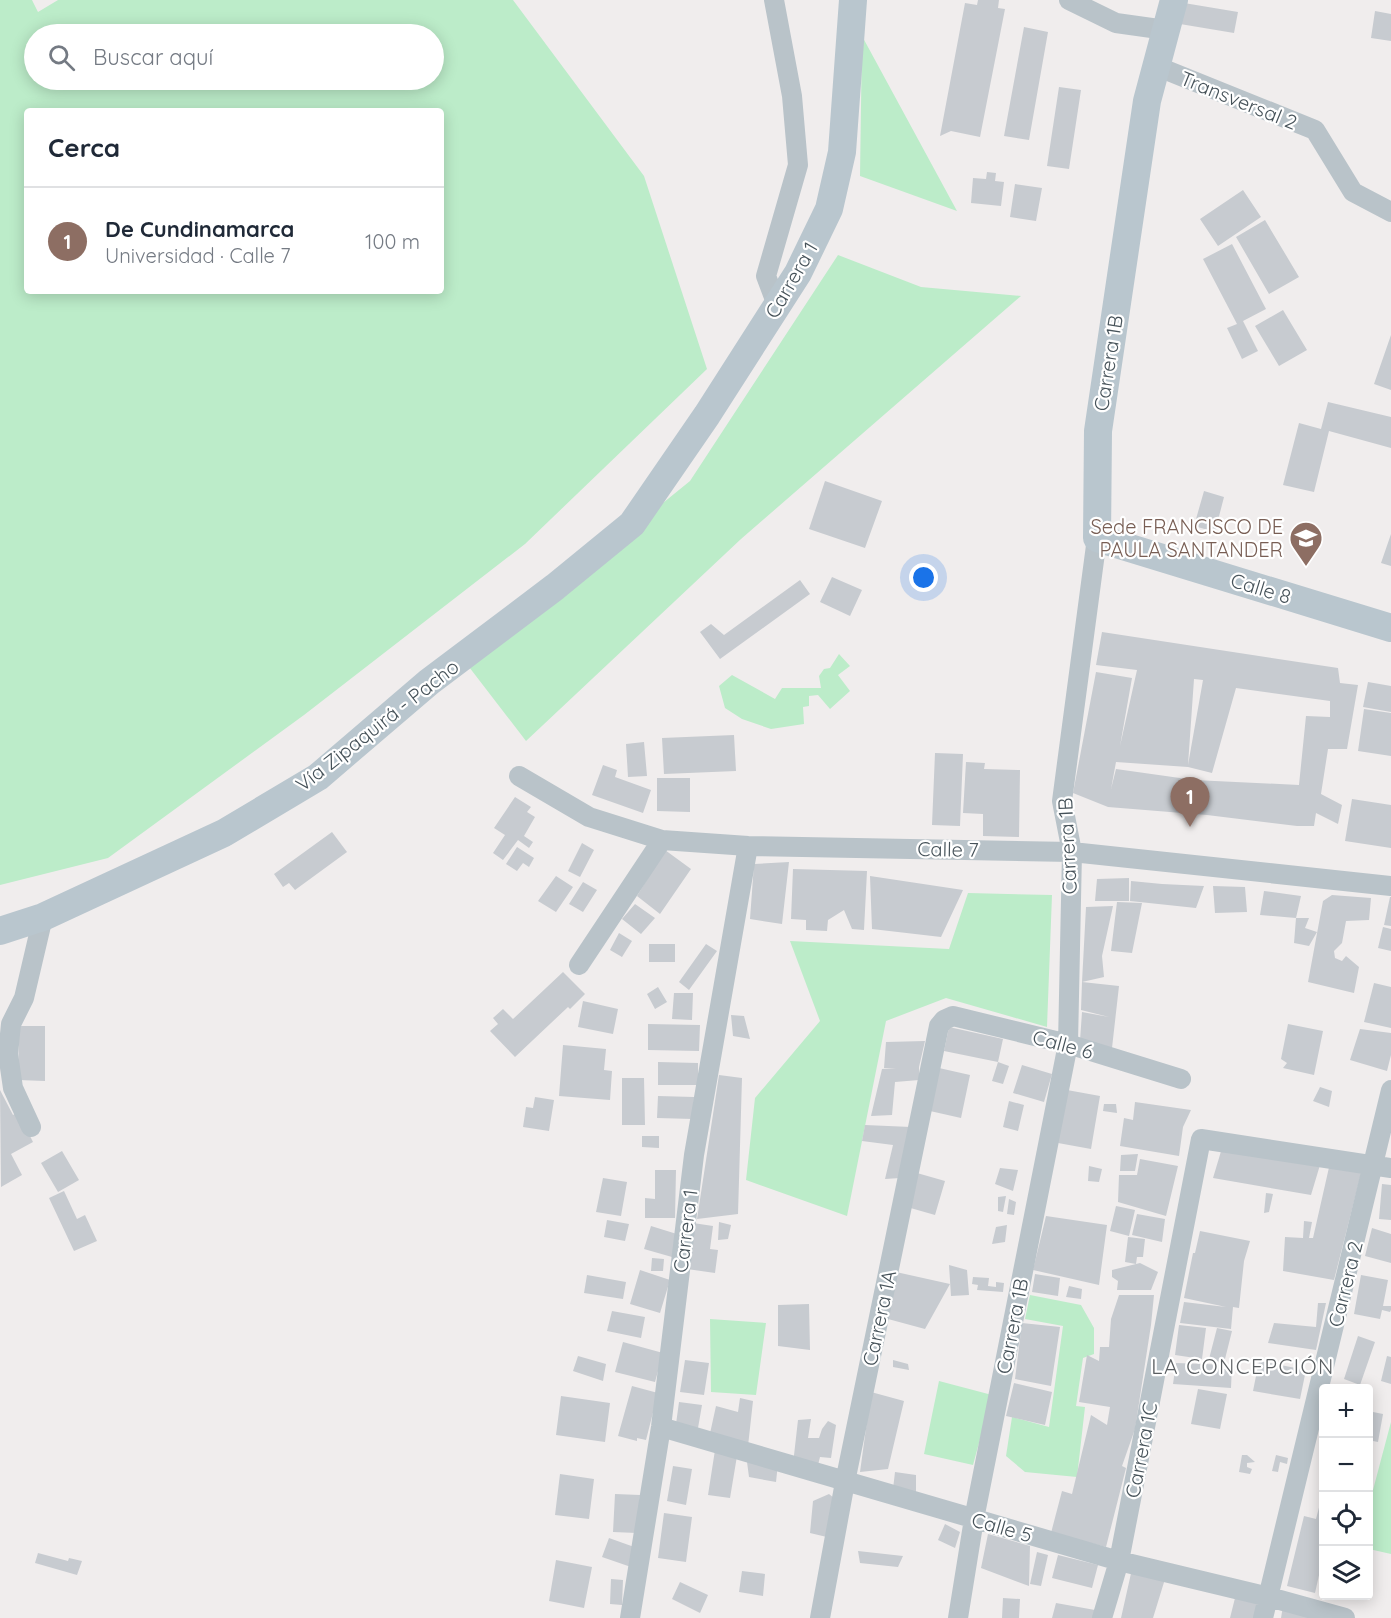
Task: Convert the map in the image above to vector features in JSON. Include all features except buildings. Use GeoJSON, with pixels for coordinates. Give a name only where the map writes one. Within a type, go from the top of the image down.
{"type":"FeatureCollection","features":[{"type":"Feature","properties":{"kind":"main road","name":"Carrera 1"},"geometry":{"type":"LineString","coordinates":[[632,524],[707,415],[798,273],[829,209],[842,152],[853,0]]}},
{"type":"Feature","properties":{"kind":"main road","name":"Carrera 1B"},"geometry":{"type":"LineString","coordinates":[[1097,538],[1098,431],[1147,101],[1174,0]]}},
{"type":"Feature","properties":{"kind":"main road","name":"Vía Zipaquirá - Pacho"},"geometry":{"type":"LineString","coordinates":[[0,931],[43,917],[224,832],[318,777],[429,682],[555,587],[632,524]]}},
{"type":"Feature","properties":{"kind":"main road","name":"Calle 8"},"geometry":{"type":"LineString","coordinates":[[1097,538],[1391,628]]}},
{"type":"Feature","properties":{"kind":"street"},"geometry":{"type":"LineString","coordinates":[[774,0],[792,96],[798,165],[766,276],[777,305]]}},
{"type":"Feature","properties":{"kind":"street"},"geometry":{"type":"LineString","coordinates":[[1070,0],[1116,23],[1166,30]]}},
{"type":"Feature","properties":{"kind":"street","name":"Transversal 2"},"geometry":{"type":"LineString","coordinates":[[1156,66],[1315,130],[1353,192],[1391,212]]}},
{"type":"Feature","properties":{"kind":"street","name":"Carrera 1B"},"geometry":{"type":"LineString","coordinates":[[958,1618],[974,1518],[1068,1044],[1072,852],[1062,801],[1097,538]]}},
{"type":"Feature","properties":{"kind":"street","name":"Calle 7"},"geometry":{"type":"LineString","coordinates":[[519,776],[589,817],[662,840],[748,846],[1072,852],[1391,886]]}},
{"type":"Feature","properties":{"kind":"street"},"geometry":{"type":"LineString","coordinates":[[579,965],[662,840]]}},
{"type":"Feature","properties":{"kind":"street","name":"Carrera 1"},"geometry":{"type":"LineString","coordinates":[[630,1618],[661,1428],[694,1155],[748,846]]}},
{"type":"Feature","properties":{"kind":"street"},"geometry":{"type":"LineString","coordinates":[[31,1126],[12,1088],[8,1054],[11,1024],[24,998],[43,917]]}},
{"type":"Feature","properties":{"kind":"street","name":"Calle 6"},"geometry":{"type":"LineString","coordinates":[[944,1020],[953,1016],[1068,1044],[1181,1079]]}},
{"type":"Feature","properties":{"kind":"street","name":"Carrera 1A"},"geometry":{"type":"LineString","coordinates":[[820,1618],[845,1482],[939,1026],[944,1020]]}},
{"type":"Feature","properties":{"kind":"street","name":"Carrera 2"},"geometry":{"type":"LineString","coordinates":[[1263,1618],[1383,1167],[1391,1090]]}},
{"type":"Feature","properties":{"kind":"street","name":"Carrera 1C"},"geometry":{"type":"LineString","coordinates":[[1102,1618],[1119,1562],[1201,1139],[1383,1167]]}},
{"type":"Feature","properties":{"kind":"street","name":"Calle 5"},"geometry":{"type":"LineString","coordinates":[[661,1428],[1119,1562],[1269,1597],[1345,1618]]}},
{"type":"Feature","properties":{"kind":"green space"},"geometry":{"type":"Polygon","coordinates":[[[0,0],[32,0],[38,12],[58,0],[513,0],[644,176],[707,369],[525,544],[304,715],[108,858],[0,885],[0,0]]]}},
{"type":"Feature","properties":{"kind":"green space"},"geometry":{"type":"Polygon","coordinates":[[[862,36],[957,211],[860,176],[862,36]]]}},
{"type":"Feature","properties":{"kind":"green space"},"geometry":{"type":"Polygon","coordinates":[[[838,255],[921,287],[1021,296],[741,539],[526,741],[466,663],[690,481],[838,255]]]}},
{"type":"Feature","properties":{"kind":"green space"},"geometry":{"type":"Polygon","coordinates":[[[839,654],[850,666],[838,675],[850,691],[830,709],[818,695],[809,696],[809,706],[803,707],[804,724],[771,729],[742,719],[725,708],[719,686],[732,675],[775,699],[782,688],[821,688],[819,676],[824,669],[830,668],[839,654]]]}},
{"type":"Feature","properties":{"kind":"green space"},"geometry":{"type":"Polygon","coordinates":[[[968,893],[1052,895],[1047,1027],[946,998],[886,1021],[847,1216],[746,1180],[755,1098],[820,1021],[790,941],[949,949],[968,893]]]}},
{"type":"Feature","properties":{"kind":"green space"},"geometry":{"type":"Polygon","coordinates":[[[1030,1295],[1081,1305],[1094,1328],[1094,1354],[1083,1358],[1076,1406],[1085,1407],[1077,1477],[1025,1472],[1006,1456],[1012,1417],[1049,1427],[1063,1326],[1025,1319],[1030,1295]]]}},
{"type":"Feature","properties":{"kind":"green space"},"geometry":{"type":"Polygon","coordinates":[[[710,1319],[766,1323],[756,1395],[711,1392],[710,1319]]]}},
{"type":"Feature","properties":{"kind":"green space"},"geometry":{"type":"Polygon","coordinates":[[[939,1381],[992,1395],[973,1465],[924,1454],[939,1381]]]}},
{"type":"Feature","properties":{"kind":"green space"},"geometry":{"type":"Polygon","coordinates":[[[1391,1422],[1391,1554],[1373,1550],[1373,1490],[1391,1422]]]}},
{"type":"Feature","properties":{"kind":"place","name":"Sede FRANCISCO DE PAULA SANTANDER"},"geometry":{"type":"Point","coordinates":[1306,567]}},
{"type":"Feature","properties":{"kind":"place","name":"De Cundinamarca"},"geometry":{"type":"Point","coordinates":[1190,827]}},
{"type":"Feature","properties":{"kind":"district","name":"LA CONCEPCIÓN"},"geometry":{"type":"Point","coordinates":[1243,1366]}}]}
